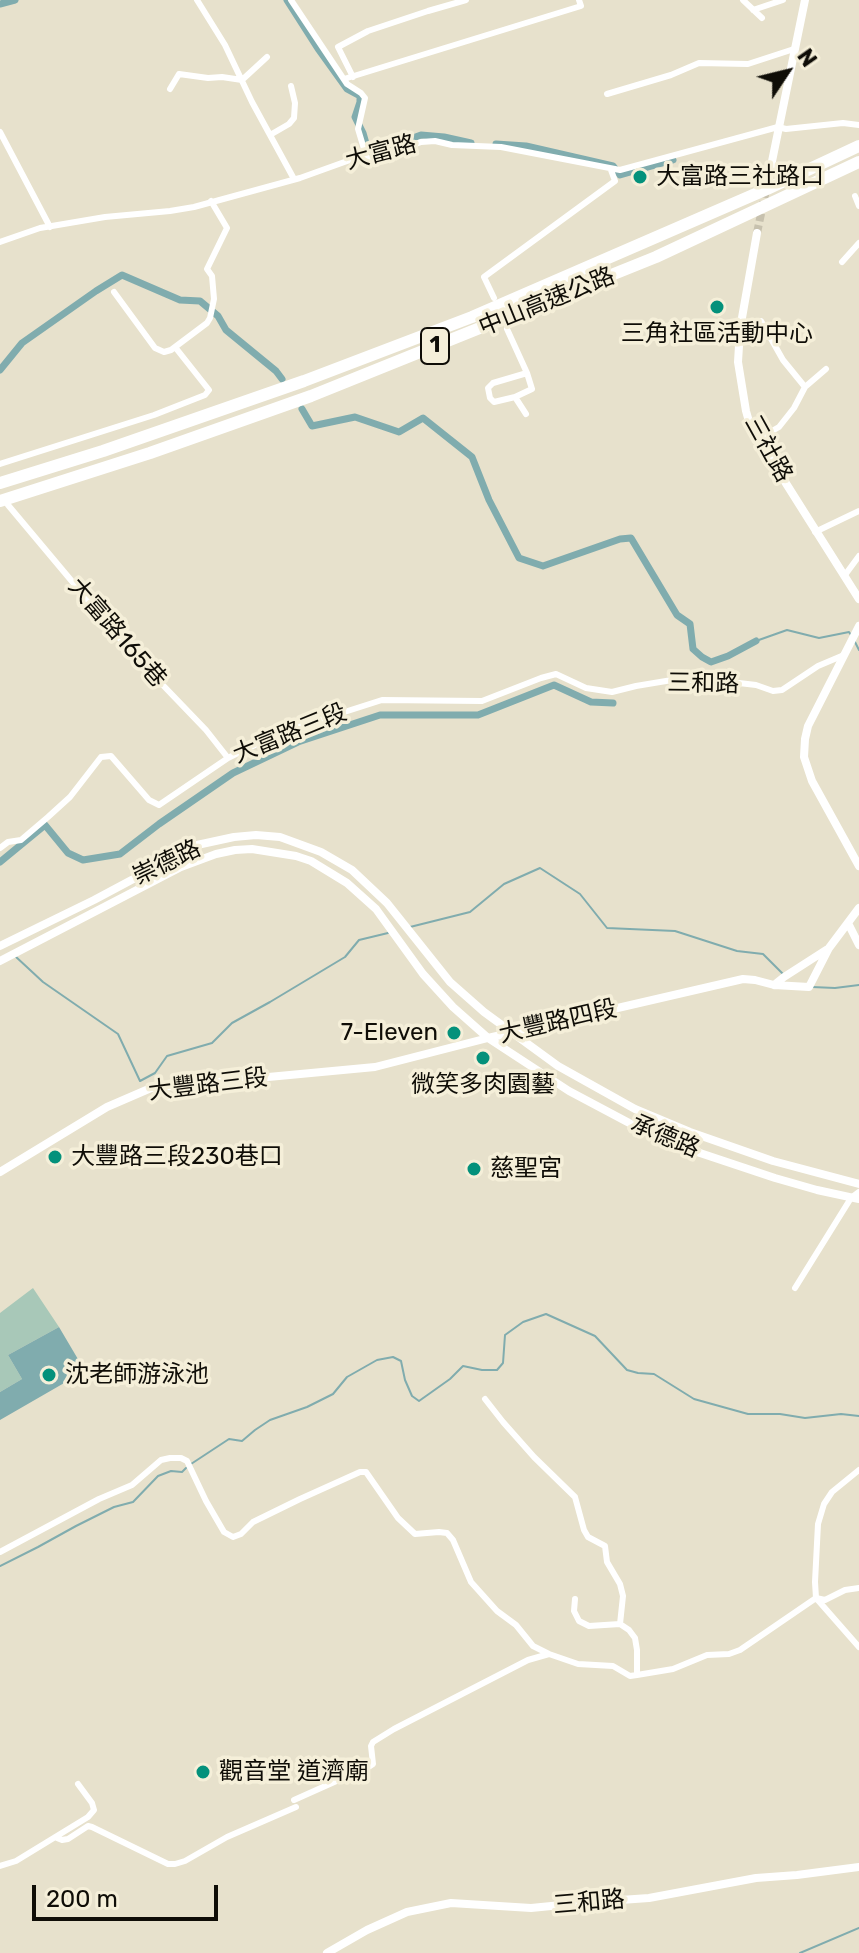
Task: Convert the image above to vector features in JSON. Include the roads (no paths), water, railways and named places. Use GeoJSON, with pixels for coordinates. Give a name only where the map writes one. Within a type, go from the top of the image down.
{"type":"FeatureCollection","features":[{"type":"Feature","properties":{"kind":"highway","name":"中山高速公路"},"geometry":{"type":"LineString","coordinates":[[0,483],[103,451],[304,381],[472,317],[859,146]]}},
{"type":"Feature","properties":{"kind":"highway","name":"中山高速公路"},"geometry":{"type":"LineString","coordinates":[[4,503],[311,396],[656,257],[859,162]]}},
{"type":"Feature","properties":{"kind":"street"},"geometry":{"type":"LineString","coordinates":[[197,0],[225,45],[294,179]]}},
{"type":"Feature","properties":{"kind":"street"},"geometry":{"type":"LineString","coordinates":[[291,0],[347,84],[365,98],[358,129],[367,159]]}},
{"type":"Feature","properties":{"kind":"street"},"geometry":{"type":"LineString","coordinates":[[353,77],[338,47],[368,31],[466,0]]}},
{"type":"Feature","properties":{"kind":"street"},"geometry":{"type":"LineString","coordinates":[[344,79],[581,6],[579,0]]}},
{"type":"Feature","properties":{"kind":"street"},"geometry":{"type":"LineString","coordinates":[[743,0],[762,18]]}},
{"type":"Feature","properties":{"kind":"street"},"geometry":{"type":"LineString","coordinates":[[753,10],[783,0]]}},
{"type":"Feature","properties":{"kind":"street"},"geometry":{"type":"LineString","coordinates":[[769,176],[805,0]]}},
{"type":"Feature","properties":{"kind":"street"},"geometry":{"type":"LineString","coordinates":[[607,94],[671,75],[699,63],[748,64],[794,49]]}},
{"type":"Feature","properties":{"kind":"street"},"geometry":{"type":"LineString","coordinates":[[170,89],[179,74],[242,80],[267,57]]}},
{"type":"Feature","properties":{"kind":"street"},"geometry":{"type":"LineString","coordinates":[[270,135],[294,118],[291,86]]}},
{"type":"Feature","properties":{"kind":"street","name":"大富路"},"geometry":{"type":"LineString","coordinates":[[0,242],[50,227],[105,217],[170,211],[294,179],[350,160],[382,157],[421,142],[516,149],[620,170],[778,127],[859,125]]}},
{"type":"Feature","properties":{"kind":"street"},"geometry":{"type":"LineString","coordinates":[[0,132],[50,227]]}},
{"type":"Feature","properties":{"kind":"street"},"geometry":{"type":"LineString","coordinates":[[0,152],[6,144]]}},
{"type":"Feature","properties":{"kind":"street"},"geometry":{"type":"LineString","coordinates":[[494,298],[484,277],[615,181],[611,170]]}},
{"type":"Feature","properties":{"kind":"street"},"geometry":{"type":"LineString","coordinates":[[855,196],[859,206]]}},
{"type":"Feature","properties":{"kind":"street"},"geometry":{"type":"LineString","coordinates":[[114,292],[155,348],[164,352],[207,323],[214,304],[212,276],[207,269],[227,228],[211,201]]}},
{"type":"Feature","properties":{"kind":"street","name":"三社路"},"geometry":{"type":"LineString","coordinates":[[757,233],[741,324],[738,362],[746,411],[758,439],[859,599]]}},
{"type":"Feature","properties":{"kind":"street"},"geometry":{"type":"LineString","coordinates":[[842,262],[859,243]]}},
{"type":"Feature","properties":{"kind":"street"},"geometry":{"type":"LineString","coordinates":[[741,324],[761,321],[783,360],[805,387]]}},
{"type":"Feature","properties":{"kind":"street"},"geometry":{"type":"LineString","coordinates":[[507,329],[527,373],[532,389],[494,402],[490,398],[488,388],[493,383],[527,373]]}},
{"type":"Feature","properties":{"kind":"street"},"geometry":{"type":"LineString","coordinates":[[0,464],[154,415],[205,395],[209,390],[175,347]]}},
{"type":"Feature","properties":{"kind":"street"},"geometry":{"type":"LineString","coordinates":[[758,439],[779,427],[805,387],[826,369]]}},
{"type":"Feature","properties":{"kind":"street"},"geometry":{"type":"LineString","coordinates":[[515,397],[526,414]]}},
{"type":"Feature","properties":{"kind":"street","name":"大富路165巷"},"geometry":{"type":"LineString","coordinates":[[4,503],[132,653],[206,730],[228,758]]}},
{"type":"Feature","properties":{"kind":"street"},"geometry":{"type":"LineString","coordinates":[[815,532],[859,511]]}},
{"type":"Feature","properties":{"kind":"street"},"geometry":{"type":"LineString","coordinates":[[845,575],[859,556]]}},
{"type":"Feature","properties":{"kind":"street"},"geometry":{"type":"LineString","coordinates":[[859,626],[808,726],[804,757],[812,781],[859,866]]}},
{"type":"Feature","properties":{"kind":"street","name":"三和路"},"geometry":{"type":"LineString","coordinates":[[556,674],[586,688],[612,692],[678,679],[756,685],[773,691],[782,690],[818,666],[844,655]]}},
{"type":"Feature","properties":{"kind":"street","name":"大富路三段"},"geometry":{"type":"LineString","coordinates":[[0,848],[8,842],[21,840],[48,817],[70,797],[101,757],[111,756],[149,800],[159,805],[228,758],[285,731],[351,709],[382,700],[482,701],[556,674]]}},
{"type":"Feature","properties":{"kind":"street","name":"崇德路"},"geometry":{"type":"LineString","coordinates":[[4,944],[197,845],[256,835],[280,837],[321,852],[352,870],[387,903],[450,982],[510,1033]]}},
{"type":"Feature","properties":{"kind":"street","name":"崇德路"},"geometry":{"type":"LineString","coordinates":[[0,961],[181,867],[216,854],[252,849],[274,851],[320,866],[347,883],[376,909],[423,974],[453,1007],[488,1038]]}},
{"type":"Feature","properties":{"kind":"street","name":"大豐路四段"},"geometry":{"type":"LineString","coordinates":[[341,1071],[375,1067],[743,979],[809,987],[829,948],[859,908]]}},
{"type":"Feature","properties":{"kind":"street"},"geometry":{"type":"LineString","coordinates":[[848,923],[859,945]]}},
{"type":"Feature","properties":{"kind":"street","name":"大豐路四段"},"geometry":{"type":"LineString","coordinates":[[774,985],[829,948]]}},
{"type":"Feature","properties":{"kind":"street","name":"承德路"},"geometry":{"type":"LineString","coordinates":[[510,1033],[558,1066],[635,1109],[773,1161],[859,1184]]}},
{"type":"Feature","properties":{"kind":"street","name":"承德路"},"geometry":{"type":"LineString","coordinates":[[488,1038],[569,1091],[633,1125],[700,1153],[775,1178],[857,1195]]}},
{"type":"Feature","properties":{"kind":"street","name":"大豐路三段"},"geometry":{"type":"LineString","coordinates":[[0,1172],[107,1107],[151,1088],[341,1071]]}},
{"type":"Feature","properties":{"kind":"street"},"geometry":{"type":"LineString","coordinates":[[795,1288],[857,1195]]}},
{"type":"Feature","properties":{"kind":"street"},"geometry":{"type":"LineString","coordinates":[[485,1399],[534,1457],[575,1497],[588,1537],[605,1546],[607,1562],[623,1596],[620,1624]]}},
{"type":"Feature","properties":{"kind":"street"},"geometry":{"type":"LineString","coordinates":[[0,1552],[132,1485],[161,1460],[181,1458],[187,1461],[224,1532],[233,1537],[276,1510],[363,1472],[370,1477],[398,1518],[415,1534],[447,1533],[471,1582],[497,1611],[516,1625],[533,1646],[578,1664],[613,1666],[630,1676],[673,1669],[707,1655],[740,1650],[816,1598],[825,1600],[845,1590],[859,1588]]}},
{"type":"Feature","properties":{"kind":"street"},"geometry":{"type":"LineString","coordinates":[[859,1470],[832,1492],[824,1504],[818,1524],[815,1582],[816,1598],[859,1647]]}},
{"type":"Feature","properties":{"kind":"street"},"geometry":{"type":"LineString","coordinates":[[575,1599],[574,1611],[579,1621],[589,1626],[620,1624],[629,1630],[635,1638],[637,1675]]}},
{"type":"Feature","properties":{"kind":"street"},"geometry":{"type":"LineString","coordinates":[[57,1838],[68,1839],[88,1826],[168,1864],[185,1861],[370,1766],[373,1764],[373,1742],[394,1729],[528,1660],[549,1654]]}},
{"type":"Feature","properties":{"kind":"street"},"geometry":{"type":"LineString","coordinates":[[0,1866],[16,1861],[88,1817],[94,1810],[92,1803],[78,1784]]}},
{"type":"Feature","properties":{"kind":"street","name":"三和路"},"geometry":{"type":"LineString","coordinates":[[327,1953],[407,1912],[451,1903],[531,1908],[649,1898],[756,1878],[859,1867]]}},
{"type":"Feature","properties":{"kind":"water","name":"沈老師游泳池"},"geometry":{"type":"Polygon","coordinates":[[[59,1327],[85,1371],[0,1420],[0,1392],[22,1379],[8,1355],[59,1327]]]}},
{"type":"Feature","properties":{"kind":"waterway"},"geometry":{"type":"LineString","coordinates":[[0,4],[15,0]]}},
{"type":"Feature","properties":{"kind":"waterway"},"geometry":{"type":"LineString","coordinates":[[287,0],[347,89],[360,96],[355,117],[369,154],[421,135],[471,143]]}},
{"type":"Feature","properties":{"kind":"waterway"},"geometry":{"type":"LineString","coordinates":[[496,144],[526,146],[613,166],[620,175],[673,160]]}},
{"type":"Feature","properties":{"kind":"waterway"},"geometry":{"type":"LineString","coordinates":[[0,370],[22,343],[122,275],[180,300],[200,301],[218,316],[226,330],[282,379]]}},
{"type":"Feature","properties":{"kind":"waterway"},"geometry":{"type":"LineString","coordinates":[[302,409],[312,426],[355,417],[399,432],[423,418],[472,457],[489,500],[519,558],[543,566],[631,538],[677,615],[690,624],[693,649],[702,657],[711,662],[756,641]]}},
{"type":"Feature","properties":{"kind":"waterway"},"geometry":{"type":"LineString","coordinates":[[756,641],[787,630],[819,638],[849,632],[851,635]]}},
{"type":"Feature","properties":{"kind":"waterway"},"geometry":{"type":"LineString","coordinates":[[854,640],[859,650]]}},
{"type":"Feature","properties":{"kind":"waterway"},"geometry":{"type":"LineString","coordinates":[[0,862],[45,825],[68,853],[83,860],[120,854],[233,773],[298,742],[380,715],[478,715],[554,685],[591,702],[613,703]]}},
{"type":"Feature","properties":{"kind":"waterway"},"geometry":{"type":"LineString","coordinates":[[410,927],[470,912],[504,884],[540,868],[580,894],[607,928],[675,931],[737,951],[763,954],[783,974]]}},
{"type":"Feature","properties":{"kind":"waterway"},"geometry":{"type":"LineString","coordinates":[[15,956],[43,982],[118,1034],[140,1081],[155,1073],[167,1056],[212,1043],[232,1023],[345,957],[359,940],[388,933]]}},
{"type":"Feature","properties":{"kind":"waterway"},"geometry":{"type":"LineString","coordinates":[[812,987],[859,985]]}},
{"type":"Feature","properties":{"kind":"waterway"},"geometry":{"type":"LineString","coordinates":[[191,1464],[229,1439],[242,1441],[270,1420],[333,1394],[347,1377],[377,1360],[393,1357],[401,1361],[412,1396],[419,1401],[463,1366],[497,1370],[503,1363],[505,1335],[523,1322],[546,1314],[595,1336],[627,1370],[654,1374],[694,1399],[748,1414],[805,1418],[841,1414],[859,1416]]}},
{"type":"Feature","properties":{"kind":"waterway"},"geometry":{"type":"LineString","coordinates":[[0,1566],[114,1507],[133,1502],[158,1476],[171,1471],[182,1472],[186,1468]]}},
{"type":"Feature","properties":{"kind":"waterway"},"geometry":{"type":"LineString","coordinates":[[800,1953],[859,1928]]}},
{"type":"Feature","properties":{"kind":"tunnel"},"geometry":{"type":"LineString","coordinates":[[757,233],[769,176]]}},
{"type":"Feature","properties":{"kind":"place","name":"大富路三社路口"},"geometry":{"type":"Point","coordinates":[640,177]}},
{"type":"Feature","properties":{"kind":"place","name":"三角社區活動中心"},"geometry":{"type":"Point","coordinates":[717,307]}},
{"type":"Feature","properties":{"kind":"place","name":"7-Eleven"},"geometry":{"type":"Point","coordinates":[454,1033]}},
{"type":"Feature","properties":{"kind":"place","name":"微笑多肉園藝"},"geometry":{"type":"Point","coordinates":[483,1058]}},
{"type":"Feature","properties":{"kind":"place","name":"大豐路三段230巷口"},"geometry":{"type":"Point","coordinates":[55,1157]}},
{"type":"Feature","properties":{"kind":"place","name":"慈聖宮"},"geometry":{"type":"Point","coordinates":[474,1169]}},
{"type":"Feature","properties":{"kind":"place","name":"沈老師游泳池"},"geometry":{"type":"Point","coordinates":[49,1375]}},
{"type":"Feature","properties":{"kind":"place","name":"觀音堂 道濟廟"},"geometry":{"type":"Point","coordinates":[203,1772]}}]}
